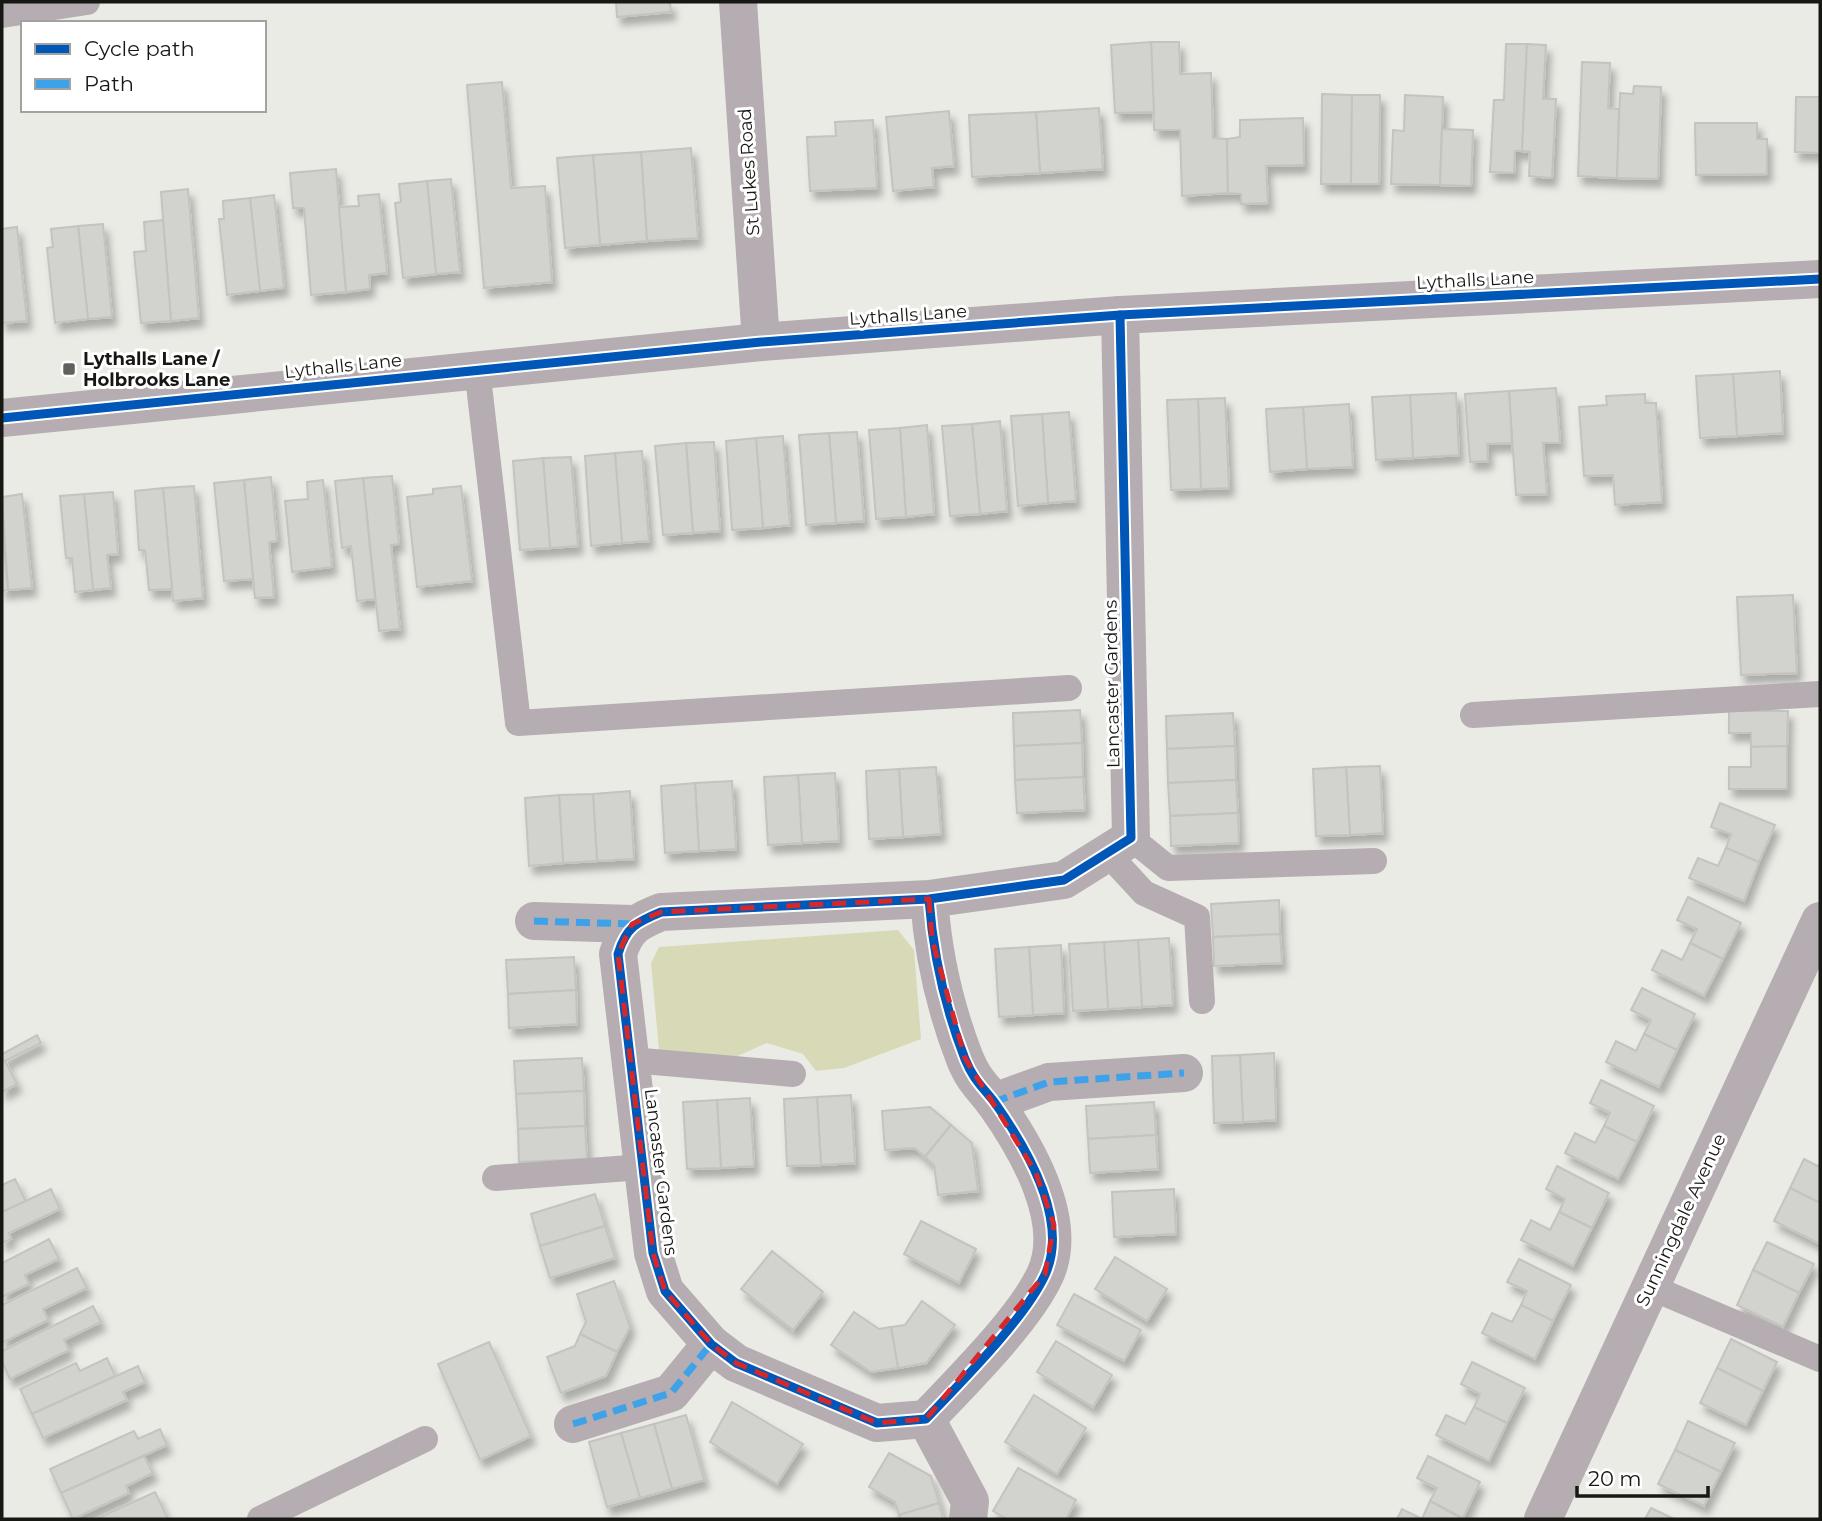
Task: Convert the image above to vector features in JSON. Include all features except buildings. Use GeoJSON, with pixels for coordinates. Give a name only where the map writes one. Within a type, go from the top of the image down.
{"type":"FeatureCollection","features":[{"type":"Feature","properties":{"kind":"street","name":"St Lukes Road"},"geometry":{"type":"LineString","coordinates":[[738,2],[761,342]]}},
{"type":"Feature","properties":{"kind":"street","name":"Lythalls Lane"},"geometry":{"type":"LineString","coordinates":[[2,418],[477,368],[761,342],[1120,315],[1820,279]]}},
{"type":"Feature","properties":{"kind":"street","name":"Lancaster Gardens"},"geometry":{"type":"LineString","coordinates":[[1119,845],[1120,315]]}},
{"type":"Feature","properties":{"kind":"street"},"geometry":{"type":"LineString","coordinates":[[534,921],[632,924],[661,912],[929,899],[1064,880],[1119,845]]}},
{"type":"Feature","properties":{"kind":"street"},"geometry":{"type":"LineString","coordinates":[[929,899],[932,939],[947,1004],[976,1083],[994,1102],[1035,1172],[1054,1225],[1045,1274],[1016,1317],[926,1419],[970,1501],[968,1519]]}},
{"type":"Feature","properties":{"kind":"street","name":"Sunningdale Avenue"},"geometry":{"type":"LineString","coordinates":[[1543,1519],[1820,921]]}},
{"type":"Feature","properties":{"kind":"street","name":"Lancaster Gardens"},"geometry":{"type":"LineString","coordinates":[[632,924],[623,937],[618,954],[653,1253],[665,1291],[712,1344],[736,1363],[877,1423],[926,1419]]}},
{"type":"Feature","properties":{"kind":"street"},"geometry":{"type":"LineString","coordinates":[[994,1102],[1049,1082],[1184,1073]]}},
{"type":"Feature","properties":{"kind":"street"},"geometry":{"type":"LineString","coordinates":[[573,1424],[671,1393],[712,1344]]}},
{"type":"Feature","properties":{"kind":"lane"},"geometry":{"type":"LineString","coordinates":[[2,15],[87,2]]}},
{"type":"Feature","properties":{"kind":"lane"},"geometry":{"type":"LineString","coordinates":[[477,368],[518,723],[1069,688]]}},
{"type":"Feature","properties":{"kind":"lane"},"geometry":{"type":"LineString","coordinates":[[1473,715],[1820,694]]}},
{"type":"Feature","properties":{"kind":"lane"},"geometry":{"type":"LineString","coordinates":[[1119,845],[1168,868],[1374,861]]}},
{"type":"Feature","properties":{"kind":"lane"},"geometry":{"type":"LineString","coordinates":[[1119,845],[1144,892],[1197,917],[1202,1001]]}},
{"type":"Feature","properties":{"kind":"lane"},"geometry":{"type":"LineString","coordinates":[[631,1060],[793,1074]]}},
{"type":"Feature","properties":{"kind":"lane"},"geometry":{"type":"LineString","coordinates":[[495,1178],[643,1167]]}},
{"type":"Feature","properties":{"kind":"lane"},"geometry":{"type":"LineString","coordinates":[[1650,1287],[1820,1359]]}},
{"type":"Feature","properties":{"kind":"lane"},"geometry":{"type":"LineString","coordinates":[[260,1519],[425,1439]]}},
{"type":"Feature","properties":{"kind":"highlighted area"},"geometry":{"type":"Polygon","coordinates":[[[929,899],[932,939],[965,1058],[1036,1173],[1054,1225],[1045,1274],[926,1419],[877,1423],[736,1363],[711,1344],[665,1291],[653,1253],[618,954],[632,924],[661,912],[929,899]]]}},
{"type":"Feature","properties":{"kind":"green space"},"geometry":{"type":"Polygon","coordinates":[[[898,930],[914,950],[921,1039],[844,1068],[816,1071],[803,1054],[767,1043],[733,1058],[659,1050],[651,963],[659,947],[898,930]]]}},
{"type":"Feature","properties":{"kind":"marked path"},"geometry":{"type":"LineString","coordinates":[[534,921],[632,924]]}},
{"type":"Feature","properties":{"kind":"marked path"},"geometry":{"type":"LineString","coordinates":[[994,1102],[1049,1082],[1184,1073]]}},
{"type":"Feature","properties":{"kind":"marked path"},"geometry":{"type":"LineString","coordinates":[[573,1424],[671,1393],[711,1344]]}},
{"type":"Feature","properties":{"kind":"cycle path"},"geometry":{"type":"LineString","coordinates":[[2,418],[761,342],[1120,315],[1820,279]]}},
{"type":"Feature","properties":{"kind":"cycle path"},"geometry":{"type":"LineString","coordinates":[[929,899],[941,980],[951,1020],[972,1073],[1007,1121],[1041,1185],[1052,1232],[1051,1254],[1045,1275],[1035,1293],[1007,1331],[926,1419],[877,1423],[736,1363],[711,1344],[665,1291],[653,1253],[618,954],[629,931],[645,919],[661,912],[929,899],[1064,880],[1131,838],[1120,315]]}},
{"type":"Feature","properties":{"kind":"place","name":"Lythalls Lane / Holbrooks Lane"},"geometry":{"type":"Point","coordinates":[69,369]}}]}
